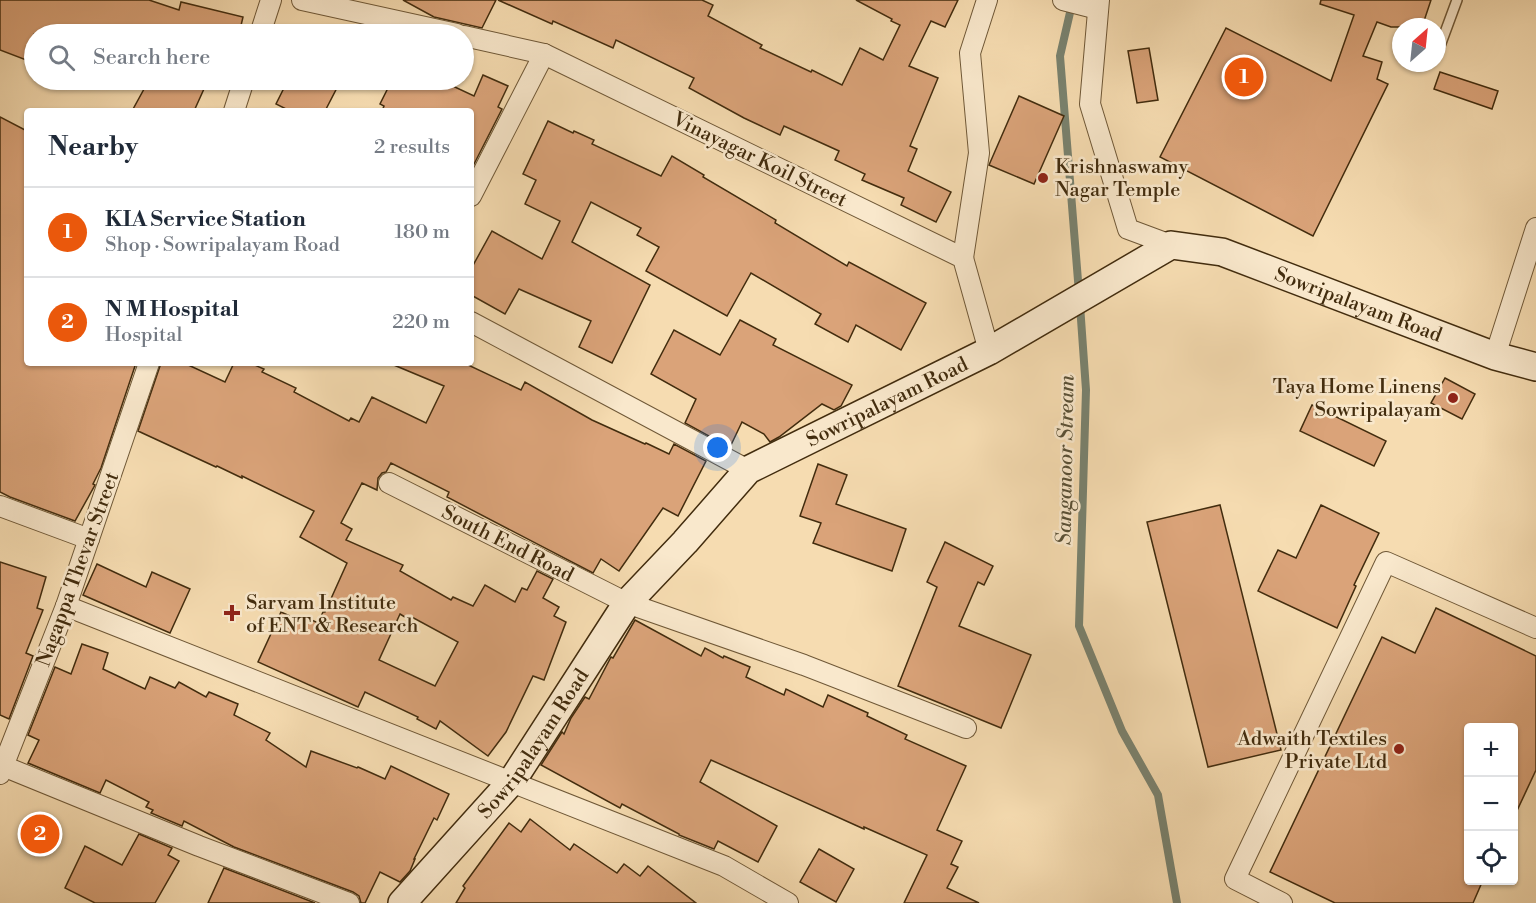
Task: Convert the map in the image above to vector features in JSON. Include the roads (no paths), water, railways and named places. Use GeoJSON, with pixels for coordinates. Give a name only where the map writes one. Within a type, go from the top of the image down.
{"type":"FeatureCollection","features":[{"type":"Feature","properties":{"kind":"street"},"geometry":{"type":"LineString","coordinates":[[263,24],[271,0]]}},
{"type":"Feature","properties":{"kind":"street"},"geometry":{"type":"LineString","coordinates":[[303,0],[412,24]]}},
{"type":"Feature","properties":{"kind":"street"},"geometry":{"type":"LineString","coordinates":[[987,0],[970,52],[979,153],[963,258],[989,351]]}},
{"type":"Feature","properties":{"kind":"street"},"geometry":{"type":"LineString","coordinates":[[1063,0],[1098,4],[1090,104],[1128,229],[1171,245]]}},
{"type":"Feature","properties":{"kind":"street","name":"Vinayagar Koil Street"},"geometry":{"type":"LineString","coordinates":[[474,38],[544,54],[963,258]]}},
{"type":"Feature","properties":{"kind":"street"},"geometry":{"type":"LineString","coordinates":[[474,190],[544,54]]}},
{"type":"Feature","properties":{"kind":"street"},"geometry":{"type":"LineString","coordinates":[[235,108],[241,90]]}},
{"type":"Feature","properties":{"kind":"street"},"geometry":{"type":"LineString","coordinates":[[1496,356],[1536,228]]}},
{"type":"Feature","properties":{"kind":"street","name":"Sowripalayam Road"},"geometry":{"type":"LineString","coordinates":[[402,903],[512,781],[627,603],[685,542],[748,470],[989,351],[1171,245],[1222,252],[1496,356],[1536,367]]}},
{"type":"Feature","properties":{"kind":"street"},"geometry":{"type":"LineString","coordinates":[[474,324],[748,470]]}},
{"type":"Feature","properties":{"kind":"street","name":"Nagappa Thevar Street"},"geometry":{"type":"LineString","coordinates":[[2,770],[66,606],[148,366]]}},
{"type":"Feature","properties":{"kind":"street","name":"South End Road"},"geometry":{"type":"LineString","coordinates":[[389,483],[627,603],[804,665],[966,728]]}},
{"type":"Feature","properties":{"kind":"street"},"geometry":{"type":"LineString","coordinates":[[0,506],[89,539]]}},
{"type":"Feature","properties":{"kind":"street"},"geometry":{"type":"LineString","coordinates":[[1282,903],[1234,879],[1386,562],[1536,628]]}},
{"type":"Feature","properties":{"kind":"street"},"geometry":{"type":"LineString","coordinates":[[66,606],[724,866],[788,903]]}},
{"type":"Feature","properties":{"kind":"street"},"geometry":{"type":"LineString","coordinates":[[2,770],[350,903]]}},
{"type":"Feature","properties":{"kind":"lane"},"geometry":{"type":"LineString","coordinates":[[1446,29],[1456,0]]}},
{"type":"Feature","properties":{"kind":"waterway","name":"Sanganoor Stream"},"geometry":{"type":"LineString","coordinates":[[1072,4],[1060,56],[1079,293]]}},
{"type":"Feature","properties":{"kind":"waterway","name":"Sanganoor Stream"},"geometry":{"type":"LineString","coordinates":[[1080,305],[1086,390],[1079,626],[1122,731],[1158,795],[1177,903]]}},
{"type":"Feature","properties":{"kind":"place","name":"KIA Service Station"},"geometry":{"type":"Point","coordinates":[1244,77]}},
{"type":"Feature","properties":{"kind":"place","name":"Krishnaswamy Nagar Temple"},"geometry":{"type":"Point","coordinates":[1043,178]}},
{"type":"Feature","properties":{"kind":"place","name":"Taya Home Linens Sowripalayam"},"geometry":{"type":"Point","coordinates":[1453,398]}},
{"type":"Feature","properties":{"kind":"place","name":"Sarvam Institute of ENT & Research"},"geometry":{"type":"Point","coordinates":[232,613]}},
{"type":"Feature","properties":{"kind":"place","name":"Adwaith Textiles Private Ltd"},"geometry":{"type":"Point","coordinates":[1399,749]}},
{"type":"Feature","properties":{"kind":"place","name":"N M Hospital"},"geometry":{"type":"Point","coordinates":[40,834]}}]}
